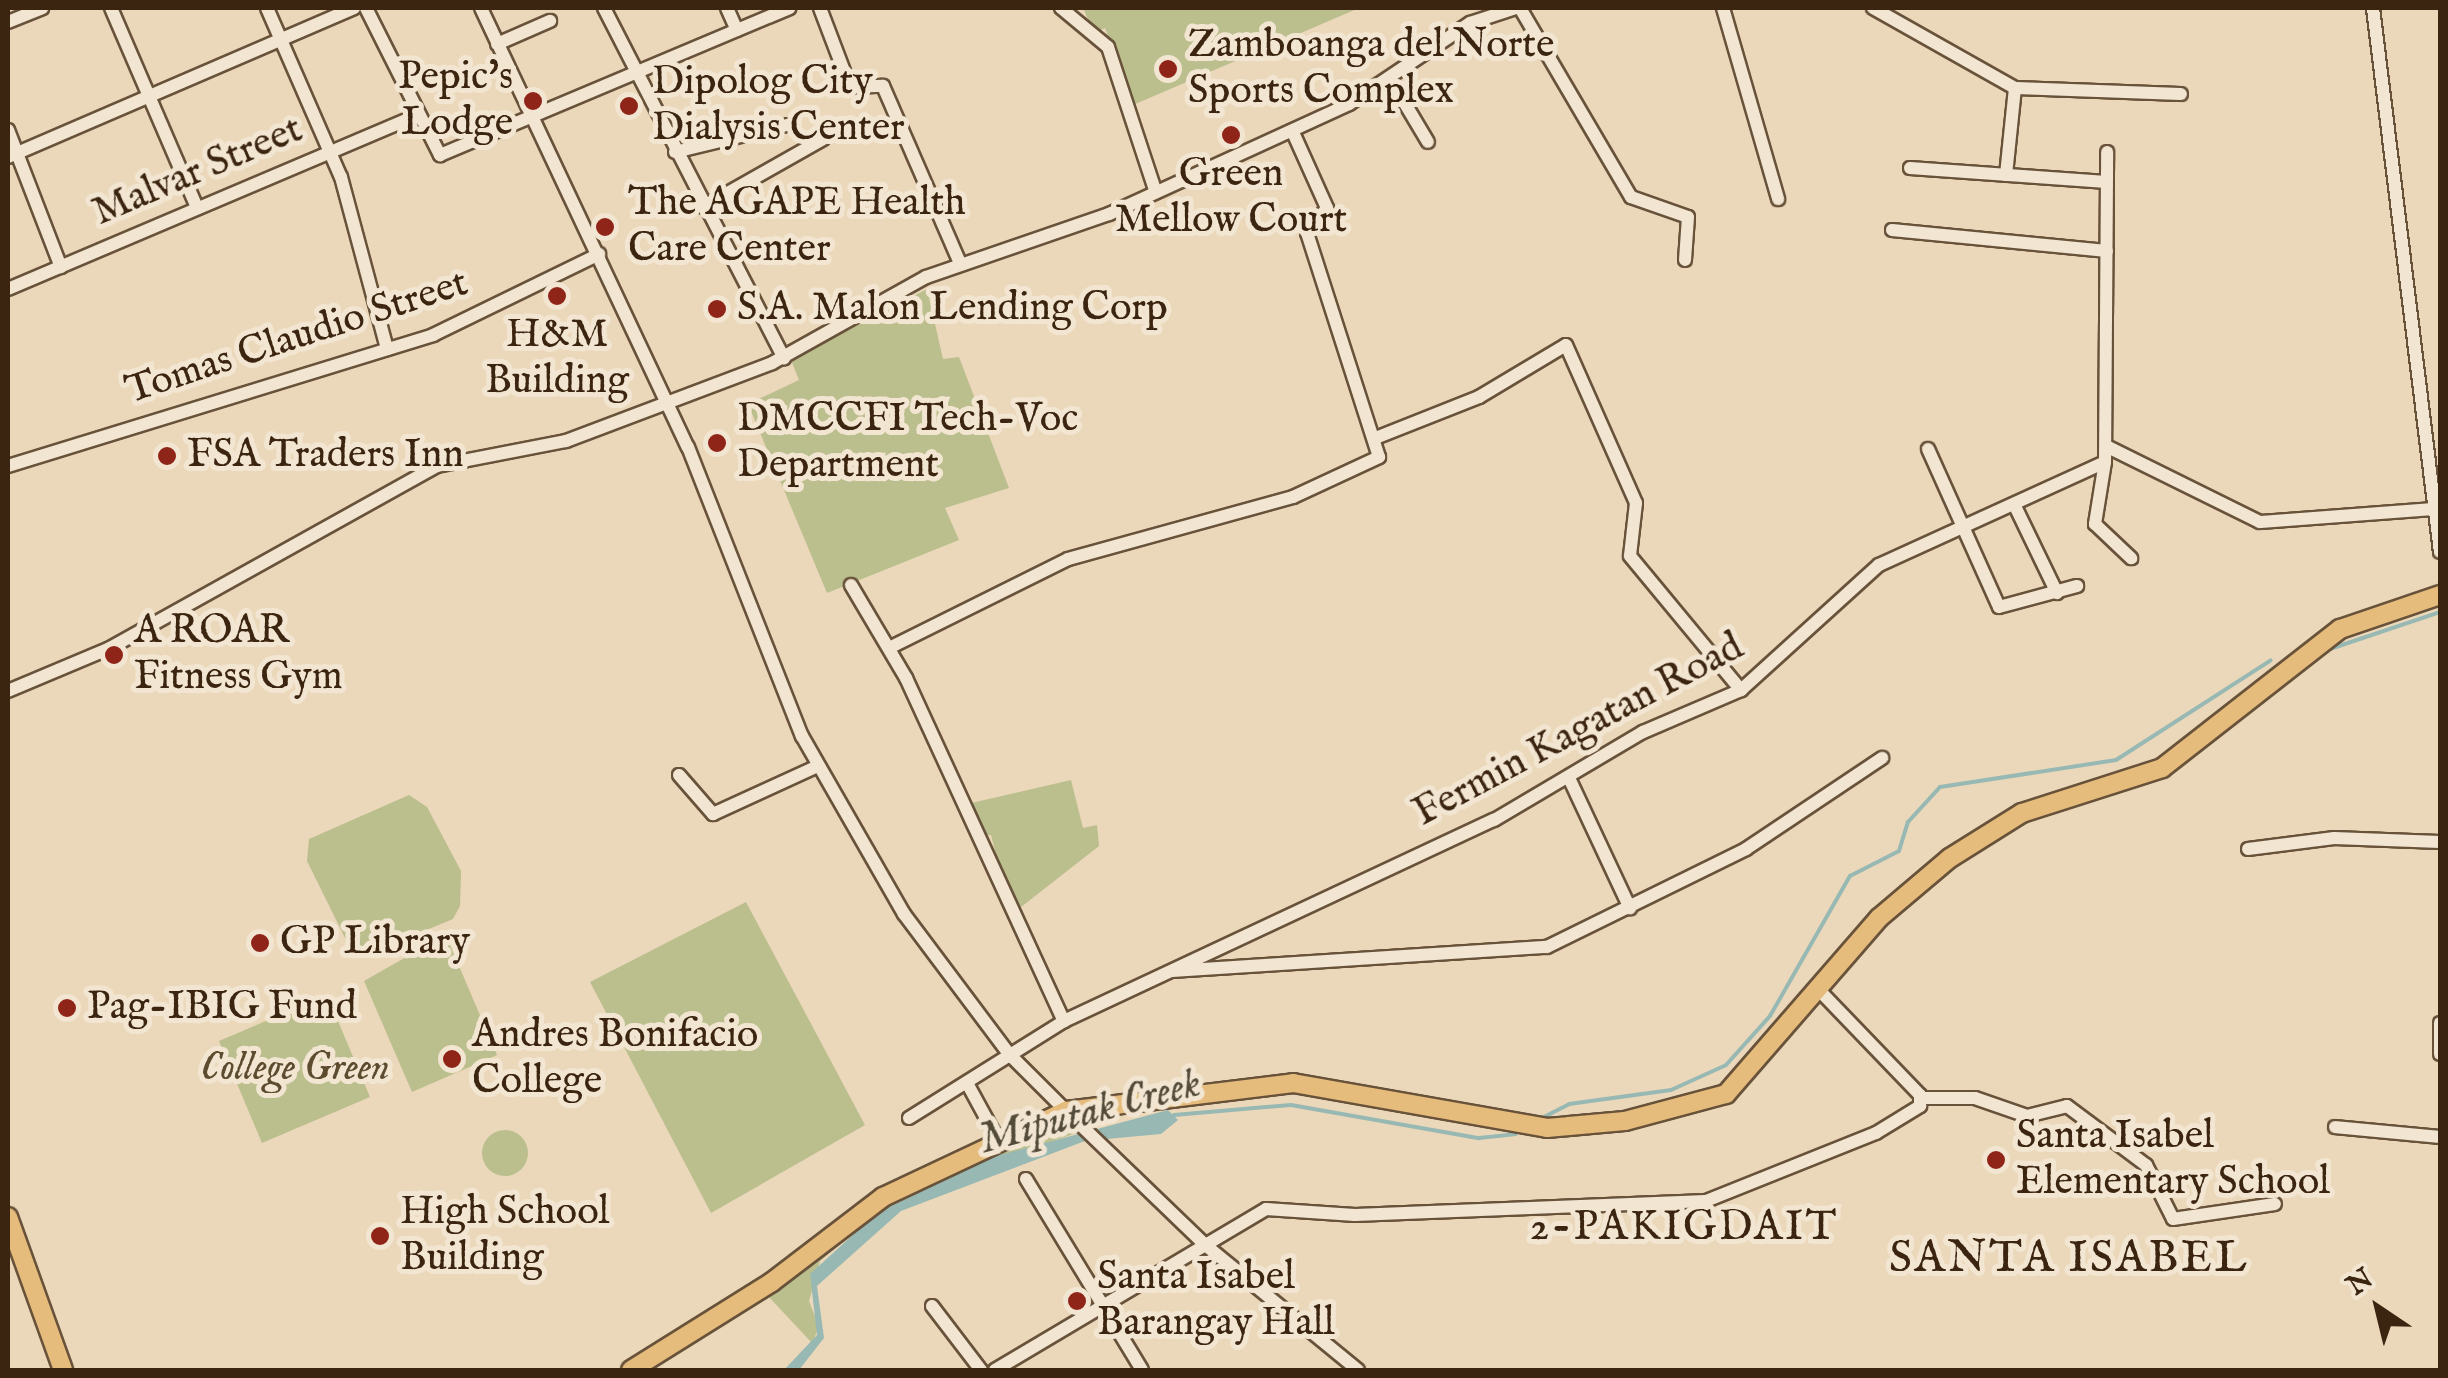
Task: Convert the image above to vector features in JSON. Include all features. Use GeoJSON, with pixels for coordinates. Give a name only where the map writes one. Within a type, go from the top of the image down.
{"type":"FeatureCollection","features":[{"type":"Feature","properties":{"kind":"main road"},"geometry":{"type":"LineString","coordinates":[[631,1370],[772,1282],[883,1196],[997,1138],[1066,1112],[1264,1082],[1520,1126],[1625,1121],[1726,1094],[1821,992],[1879,918],[1981,837],[2049,802],[2162,768],[2316,644],[2384,608],[2440,595]]}},
{"type":"Feature","properties":{"kind":"main road"},"geometry":{"type":"LineString","coordinates":[[8,1217],[63,1370]]}},
{"type":"Feature","properties":{"kind":"street"},"geometry":{"type":"LineString","coordinates":[[8,22],[42,8]]}},
{"type":"Feature","properties":{"kind":"street"},"geometry":{"type":"LineString","coordinates":[[112,8],[197,208]]}},
{"type":"Feature","properties":{"kind":"street"},"geometry":{"type":"LineString","coordinates":[[266,8],[331,150],[387,349]]}},
{"type":"Feature","properties":{"kind":"street"},"geometry":{"type":"LineString","coordinates":[[12,155],[354,8]]}},
{"type":"Feature","properties":{"kind":"street"},"geometry":{"type":"LineString","coordinates":[[366,8],[435,153],[532,121],[789,8]]}},
{"type":"Feature","properties":{"kind":"street"},"geometry":{"type":"LineString","coordinates":[[480,8],[666,398],[818,766],[904,914],[1010,1055],[1066,1112],[1204,1244],[1358,1370]]}},
{"type":"Feature","properties":{"kind":"street"},"geometry":{"type":"LineString","coordinates":[[604,8],[674,152],[784,358]]}},
{"type":"Feature","properties":{"kind":"street"},"geometry":{"type":"LineString","coordinates":[[727,8],[737,30]]}},
{"type":"Feature","properties":{"kind":"street"},"geometry":{"type":"LineString","coordinates":[[820,8],[852,89],[883,86],[960,263]]}},
{"type":"Feature","properties":{"kind":"street"},"geometry":{"type":"LineString","coordinates":[[1060,8],[1108,48],[1155,190]]}},
{"type":"Feature","properties":{"kind":"street"},"geometry":{"type":"LineString","coordinates":[[8,692],[108,649],[438,466],[566,442],[666,398],[784,358],[960,263],[1155,190],[1292,130],[1391,80],[1470,23],[1518,8],[1630,197],[1688,217],[1685,260]]}},
{"type":"Feature","properties":{"kind":"street"},"geometry":{"type":"LineString","coordinates":[[1723,8],[1778,200]]}},
{"type":"Feature","properties":{"kind":"street"},"geometry":{"type":"LineString","coordinates":[[1872,8],[2015,88],[2181,94]]}},
{"type":"Feature","properties":{"kind":"street"},"geometry":{"type":"LineString","coordinates":[[2374,8],[2431,509],[2440,552]]}},
{"type":"Feature","properties":{"kind":"street"},"geometry":{"type":"LineString","coordinates":[[497,44],[550,22]]}},
{"type":"Feature","properties":{"kind":"street"},"geometry":{"type":"LineString","coordinates":[[1391,80],[1428,142]]}},
{"type":"Feature","properties":{"kind":"street"},"geometry":{"type":"LineString","coordinates":[[2006,175],[2015,88]]}},
{"type":"Feature","properties":{"kind":"street","name":"Malvar Street"},"geometry":{"type":"LineString","coordinates":[[8,289],[415,116]]}},
{"type":"Feature","properties":{"kind":"street"},"geometry":{"type":"LineString","coordinates":[[674,152],[788,126]]}},
{"type":"Feature","properties":{"kind":"street"},"geometry":{"type":"LineString","coordinates":[[8,130],[12,155],[61,266]]}},
{"type":"Feature","properties":{"kind":"street"},"geometry":{"type":"LineString","coordinates":[[891,647],[1068,559],[1353,474],[1380,457],[1378,437],[1308,233],[1327,208],[1292,130]]}},
{"type":"Feature","properties":{"kind":"street"},"geometry":{"type":"LineString","coordinates":[[704,207],[824,139]]}},
{"type":"Feature","properties":{"kind":"street"},"geometry":{"type":"LineString","coordinates":[[2107,152],[2108,447],[2096,524],[2131,558]]}},
{"type":"Feature","properties":{"kind":"street"},"geometry":{"type":"LineString","coordinates":[[1910,168],[2107,182]]}},
{"type":"Feature","properties":{"kind":"street"},"geometry":{"type":"LineString","coordinates":[[1892,230],[2107,251]]}},
{"type":"Feature","properties":{"kind":"street","name":"Tomas Claudio Street"},"geometry":{"type":"LineString","coordinates":[[8,466],[475,319],[599,254]]}},
{"type":"Feature","properties":{"kind":"street"},"geometry":{"type":"LineString","coordinates":[[1378,437],[1478,397],[1566,345],[1636,502],[1630,556],[1741,690]]}},
{"type":"Feature","properties":{"kind":"street"},"geometry":{"type":"LineString","coordinates":[[2108,447],[2260,522],[2431,509]]}},
{"type":"Feature","properties":{"kind":"street"},"geometry":{"type":"LineString","coordinates":[[1928,449],[1999,607],[2077,586]]}},
{"type":"Feature","properties":{"kind":"street","name":"Fermin Kagatan Road"},"geometry":{"type":"LineString","coordinates":[[909,1118],[1064,1021],[1568,778],[1642,732],[1741,690],[1857,580],[2105,462]]}},
{"type":"Feature","properties":{"kind":"street"},"geometry":{"type":"LineString","coordinates":[[2014,504],[2058,593]]}},
{"type":"Feature","properties":{"kind":"street"},"geometry":{"type":"LineString","coordinates":[[852,585],[891,647],[1064,1021]]}},
{"type":"Feature","properties":{"kind":"street"},"geometry":{"type":"LineString","coordinates":[[1164,971],[1512,952],[1584,934],[1746,849],[1882,758]]}},
{"type":"Feature","properties":{"kind":"street"},"geometry":{"type":"LineString","coordinates":[[679,774],[713,814],[818,766]]}},
{"type":"Feature","properties":{"kind":"street"},"geometry":{"type":"LineString","coordinates":[[1568,778],[1630,908]]}},
{"type":"Feature","properties":{"kind":"street"},"geometry":{"type":"LineString","coordinates":[[2248,849],[2334,838],[2440,842]]}},
{"type":"Feature","properties":{"kind":"street"},"geometry":{"type":"LineString","coordinates":[[1821,992],[1921,1098]]}},
{"type":"Feature","properties":{"kind":"street"},"geometry":{"type":"LineString","coordinates":[[2440,1024],[2440,1054]]}},
{"type":"Feature","properties":{"kind":"street"},"geometry":{"type":"LineString","coordinates":[[967,1083],[997,1138]]}},
{"type":"Feature","properties":{"kind":"street"},"geometry":{"type":"LineString","coordinates":[[995,1370],[1204,1244],[1277,1207],[1355,1215],[1727,1198],[1889,1127],[1921,1098],[1975,1098],[2028,1116],[2067,1106],[2146,1165],[2173,1218],[2275,1204]]}},
{"type":"Feature","properties":{"kind":"street"},"geometry":{"type":"LineString","coordinates":[[2335,1127],[2440,1136]]}},
{"type":"Feature","properties":{"kind":"street"},"geometry":{"type":"LineString","coordinates":[[1026,1180],[1142,1370]]}},
{"type":"Feature","properties":{"kind":"street"},"geometry":{"type":"LineString","coordinates":[[932,1306],[981,1370]]}},
{"type":"Feature","properties":{"kind":"street"},"geometry":{"type":"LineString","coordinates":[[1020,1355],[1029,1370]]}},
{"type":"Feature","properties":{"kind":"green space","name":"Zamboanga del Norte Sports Complex"},"geometry":{"type":"Polygon","coordinates":[[[1083,8],[1359,8],[1133,105],[1105,28],[1094,33],[1083,8]]]}},
{"type":"Feature","properties":{"kind":"green space"},"geometry":{"type":"Polygon","coordinates":[[[927,289],[943,359],[959,357],[1009,488],[945,508],[959,540],[827,593],[748,404],[799,380],[791,360],[927,289]]]}},
{"type":"Feature","properties":{"kind":"green space"},"geometry":{"type":"Polygon","coordinates":[[[1071,780],[1083,828],[1097,825],[1099,846],[1011,915],[991,835],[980,836],[967,804],[1071,780]]]}},
{"type":"Feature","properties":{"kind":"green space"},"geometry":{"type":"Polygon","coordinates":[[[409,795],[427,807],[461,871],[460,906],[453,919],[366,955],[346,940],[307,861],[309,839],[409,795]]]}},
{"type":"Feature","properties":{"kind":"green space"},"geometry":{"type":"Polygon","coordinates":[[[746,902],[865,1125],[711,1213],[590,982],[746,902]]]}},
{"type":"Feature","properties":{"kind":"green space"},"geometry":{"type":"Polygon","coordinates":[[[429,944],[432,952],[450,945],[497,1055],[412,1092],[364,981],[429,944]]]}},
{"type":"Feature","properties":{"kind":"green space","name":"College Green"},"geometry":{"type":"Polygon","coordinates":[[[327,995],[370,1097],[262,1143],[219,1041],[327,995]]]}},
{"type":"Feature","properties":{"kind":"green space"},"geometry":{"type":"Polygon","coordinates":[[[1056,1122],[1080,1132],[949,1175],[877,1213],[820,1261],[809,1301],[819,1327],[812,1343],[767,1295],[873,1208],[1056,1122]]]}},
{"type":"Feature","properties":{"kind":"green space"},"geometry":{"type":"Polygon","coordinates":[[[505,1130],[521,1137],[528,1153],[521,1169],[505,1176],[489,1169],[482,1153],[489,1137],[505,1130]]]}},
{"type":"Feature","properties":{"kind":"water"},"geometry":{"type":"Polygon","coordinates":[[[1168,1110],[1178,1120],[1161,1134],[1085,1141],[901,1211],[817,1286],[824,1338],[799,1370],[784,1370],[817,1335],[810,1274],[877,1213],[989,1158],[1168,1110]]]}},
{"type":"Feature","properties":{"kind":"waterway","name":"Miputak Creek"},"geometry":{"type":"LineString","coordinates":[[2327,650],[2440,612]]}},
{"type":"Feature","properties":{"kind":"waterway","name":"Miputak Creek"},"geometry":{"type":"LineString","coordinates":[[1540,1119],[1569,1104],[1671,1090],[1726,1065],[1770,1016],[1850,876],[1899,851],[1908,822],[1940,787],[2116,760],[2271,660]]}},
{"type":"Feature","properties":{"kind":"waterway","name":"Miputak Creek"},"geometry":{"type":"LineString","coordinates":[[1174,1115],[1291,1105],[1479,1138],[1516,1134]]}},
{"type":"Feature","properties":{"kind":"place","name":"Zamboanga del Norte Sports Complex"},"geometry":{"type":"Point","coordinates":[1168,69]}},
{"type":"Feature","properties":{"kind":"place","name":"Pepic's Lodge"},"geometry":{"type":"Point","coordinates":[533,101]}},
{"type":"Feature","properties":{"kind":"place","name":"Dipolog City Dialysis Center"},"geometry":{"type":"Point","coordinates":[629,106]}},
{"type":"Feature","properties":{"kind":"place","name":"Green Mellow Court"},"geometry":{"type":"Point","coordinates":[1231,135]}},
{"type":"Feature","properties":{"kind":"place","name":"The AGAPE Health Care Center"},"geometry":{"type":"Point","coordinates":[605,227]}},
{"type":"Feature","properties":{"kind":"place","name":"H&M Building"},"geometry":{"type":"Point","coordinates":[557,296]}},
{"type":"Feature","properties":{"kind":"place","name":"S.A. Malon Lending Corp"},"geometry":{"type":"Point","coordinates":[717,309]}},
{"type":"Feature","properties":{"kind":"place","name":"DMCCFI Tech-Voc Department"},"geometry":{"type":"Point","coordinates":[717,443]}},
{"type":"Feature","properties":{"kind":"place","name":"FSA Traders Inn"},"geometry":{"type":"Point","coordinates":[167,456]}},
{"type":"Feature","properties":{"kind":"place","name":"A ROAR Fitness Gym"},"geometry":{"type":"Point","coordinates":[114,655]}},
{"type":"Feature","properties":{"kind":"place","name":"GP Library"},"geometry":{"type":"Point","coordinates":[260,943]}},
{"type":"Feature","properties":{"kind":"place","name":"Pag-IBIG Fund"},"geometry":{"type":"Point","coordinates":[67,1008]}},
{"type":"Feature","properties":{"kind":"place","name":"Andres Bonifacio College"},"geometry":{"type":"Point","coordinates":[452,1059]}},
{"type":"Feature","properties":{"kind":"place","name":"Santa Isabel Elementary School"},"geometry":{"type":"Point","coordinates":[1996,1160]}},
{"type":"Feature","properties":{"kind":"place","name":"High School Building"},"geometry":{"type":"Point","coordinates":[380,1236]}},
{"type":"Feature","properties":{"kind":"place","name":"Santa Isabel Barangay Hall"},"geometry":{"type":"Point","coordinates":[1077,1301]}},
{"type":"Feature","properties":{"kind":"district","name":"2-PAKIGDAIT"},"geometry":{"type":"Point","coordinates":[1684,1228]}},
{"type":"Feature","properties":{"kind":"district","name":"SANTA ISABEL"},"geometry":{"type":"Point","coordinates":[2069,1259]}}]}
